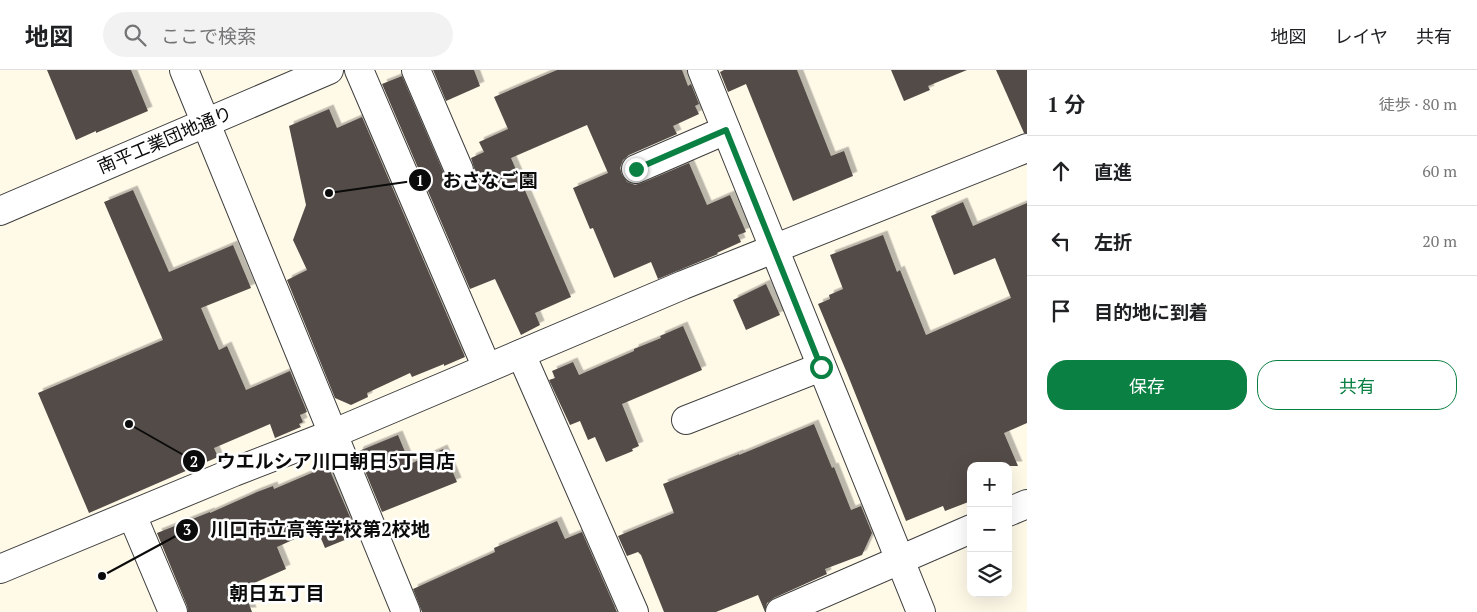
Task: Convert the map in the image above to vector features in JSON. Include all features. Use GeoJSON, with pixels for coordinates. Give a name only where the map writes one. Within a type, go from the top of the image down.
{"type":"FeatureCollection","features":[{"type":"Feature","properties":{"kind":"street"},"geometry":{"type":"LineString","coordinates":[[184,70],[406,612]]}},
{"type":"Feature","properties":{"kind":"street","name":"南平工業団地通り"},"geometry":{"type":"LineString","coordinates":[[0,211],[329,70]]}},
{"type":"Feature","properties":{"kind":"street"},"geometry":{"type":"LineString","coordinates":[[359,70],[488,368]]}},
{"type":"Feature","properties":{"kind":"street"},"geometry":{"type":"LineString","coordinates":[[416,70],[459,170]]}},
{"type":"Feature","properties":{"kind":"street"},"geometry":{"type":"LineString","coordinates":[[702,70],[773,250],[921,612]]}},
{"type":"Feature","properties":{"kind":"street"},"geometry":{"type":"LineString","coordinates":[[636,169],[726,130]]}},
{"type":"Feature","properties":{"kind":"street"},"geometry":{"type":"LineString","coordinates":[[0,569],[234,472],[332,434],[683,285],[1027,148]]}},
{"type":"Feature","properties":{"kind":"street"},"geometry":{"type":"LineString","coordinates":[[521,354],[634,612]]}},
{"type":"Feature","properties":{"kind":"street"},"geometry":{"type":"LineString","coordinates":[[686,420],[821,367]]}},
{"type":"Feature","properties":{"kind":"street"},"geometry":{"type":"LineString","coordinates":[[1012,510],[1027,504]]}},
{"type":"Feature","properties":{"kind":"street"},"geometry":{"type":"LineString","coordinates":[[132,515],[173,612]]}},
{"type":"Feature","properties":{"kind":"street"},"geometry":{"type":"LineString","coordinates":[[780,612],[967,531]]}},
{"type":"Feature","properties":{"kind":"building"},"geometry":{"type":"Polygon","coordinates":[[[47,70],[131,70],[148,111],[76,140],[47,70]]]}},
{"type":"Feature","properties":{"kind":"building"},"geometry":{"type":"Polygon","coordinates":[[[433,70],[474,70],[480,86],[446,101],[433,70]]]}},
{"type":"Feature","properties":{"kind":"building"},"geometry":{"type":"Polygon","coordinates":[[[557,70],[682,70],[688,86],[691,84],[699,104],[695,106],[699,114],[673,126],[677,134],[629,155],[623,160],[620,168],[622,175],[627,182],[635,185],[689,163],[707,205],[730,195],[746,232],[738,235],[741,242],[718,254],[658,279],[651,262],[614,278],[593,228],[590,229],[573,188],[608,173],[587,125],[511,158],[571,297],[535,313],[540,325],[521,335],[495,279],[470,289],[382,84],[402,76],[445,176],[450,183],[458,186],[466,184],[472,179],[475,171],[471,158],[484,152],[479,142],[508,129],[494,97],[557,70]]]}},
{"type":"Feature","properties":{"kind":"building"},"geometry":{"type":"Polygon","coordinates":[[[724,70],[797,70],[831,156],[844,151],[853,176],[793,201],[746,84],[728,92],[720,72],[724,70]]]}},
{"type":"Feature","properties":{"kind":"building"},"geometry":{"type":"Polygon","coordinates":[[[891,70],[967,70],[928,86],[930,90],[904,101],[891,70]]]}},
{"type":"Feature","properties":{"kind":"building"},"geometry":{"type":"Polygon","coordinates":[[[996,70],[1027,70],[1027,133],[1024,133],[996,70]]]}},
{"type":"Feature","properties":{"kind":"building"},"geometry":{"type":"Polygon","coordinates":[[[329,109],[337,128],[362,117],[465,357],[412,377],[410,373],[367,393],[368,397],[351,405],[335,398],[287,280],[307,270],[293,240],[306,205],[289,126],[329,109]]]}},
{"type":"Feature","properties":{"kind":"building"},"geometry":{"type":"Polygon","coordinates":[[[133,190],[169,272],[233,245],[251,288],[201,308],[219,350],[227,346],[246,390],[290,371],[307,412],[300,415],[303,422],[299,424],[301,427],[275,438],[270,424],[214,448],[218,457],[89,513],[38,393],[163,340],[104,202],[133,190]]]}},
{"type":"Feature","properties":{"kind":"building"},"geometry":{"type":"Polygon","coordinates":[[[963,202],[973,226],[1027,203],[1027,423],[1004,433],[1018,466],[1012,466],[1012,462],[967,462],[967,503],[945,511],[943,506],[906,521],[818,304],[830,299],[829,295],[843,289],[830,255],[883,235],[897,272],[900,270],[926,335],[1011,298],[995,258],[954,275],[931,216],[963,202]]]}},
{"type":"Feature","properties":{"kind":"building"},"geometry":{"type":"Polygon","coordinates":[[[766,284],[780,315],[746,330],[733,300],[766,284]]]}},
{"type":"Feature","properties":{"kind":"building"},"geometry":{"type":"Polygon","coordinates":[[[683,326],[702,370],[622,404],[639,446],[632,449],[633,451],[606,462],[595,437],[588,440],[580,421],[570,425],[549,380],[555,378],[552,371],[573,362],[579,375],[634,351],[634,349],[661,338],[660,336],[683,326]]]}},
{"type":"Feature","properties":{"kind":"building"},"geometry":{"type":"Polygon","coordinates":[[[814,424],[851,510],[861,506],[872,533],[862,555],[825,569],[827,574],[774,598],[767,603],[765,612],[758,595],[716,612],[664,612],[641,555],[638,552],[627,556],[618,536],[674,513],[663,484],[814,424]]]}},
{"type":"Feature","properties":{"kind":"building"},"geometry":{"type":"Polygon","coordinates":[[[398,435],[410,464],[443,449],[457,482],[382,512],[358,454],[359,451],[398,435]]]}},
{"type":"Feature","properties":{"kind":"building"},"geometry":{"type":"Polygon","coordinates":[[[328,466],[353,524],[347,526],[352,537],[325,548],[317,529],[277,547],[286,569],[243,588],[252,612],[188,612],[157,533],[210,513],[257,492],[273,486],[274,489],[328,466]]]}},
{"type":"Feature","properties":{"kind":"building"},"geometry":{"type":"Polygon","coordinates":[[[557,521],[565,539],[582,532],[617,612],[422,612],[413,589],[495,552],[494,548],[557,521]]]}},
{"type":"Feature","properties":{"kind":"place","name":"おさなご園"},"geometry":{"type":"Point","coordinates":[329,193]}},
{"type":"Feature","properties":{"kind":"place","name":"ウエルシア川口朝日5丁目店"},"geometry":{"type":"Point","coordinates":[129,424]}},
{"type":"Feature","properties":{"kind":"place","name":"川口市立高等学校第2校地"},"geometry":{"type":"Point","coordinates":[102,576]}},
{"type":"Feature","properties":{"kind":"district","name":"朝日五丁目"},"geometry":{"type":"Point","coordinates":[277,593]}},
{"type":"Feature","properties":{"kind":"route"},"geometry":{"type":"LineString","coordinates":[[636,169],[726,130],[821,367]]}}]}
